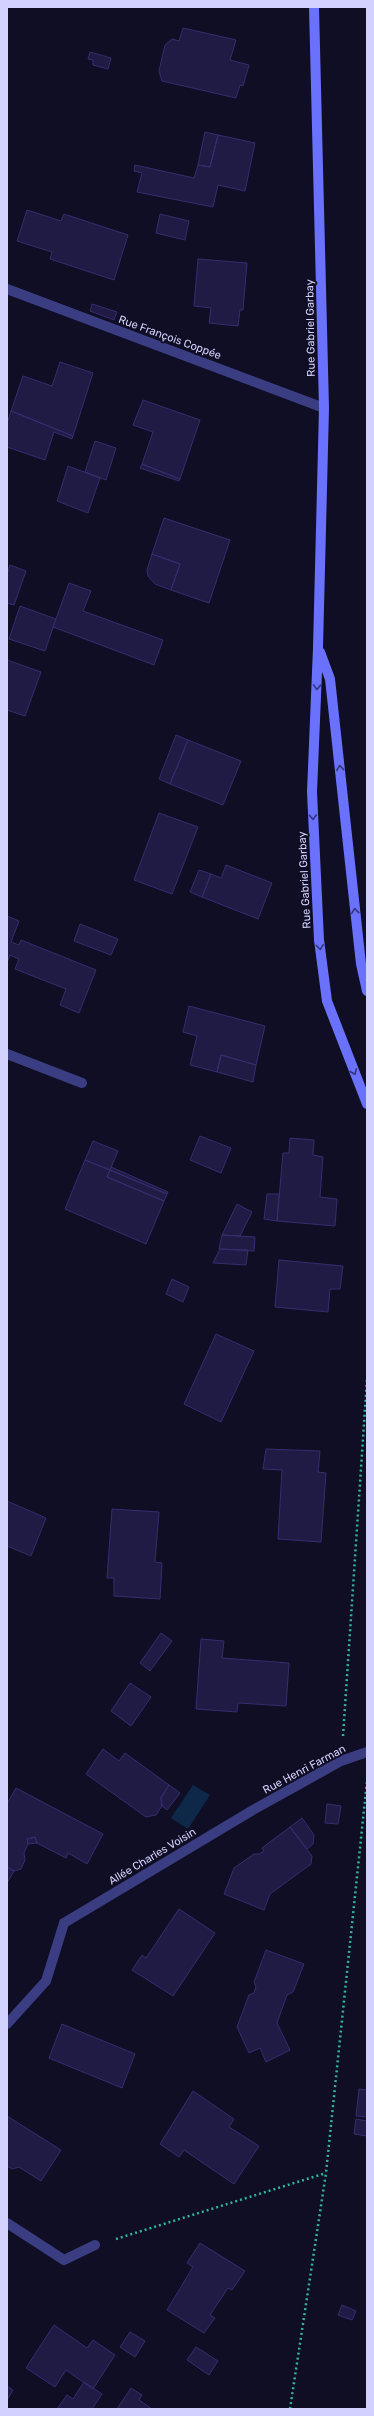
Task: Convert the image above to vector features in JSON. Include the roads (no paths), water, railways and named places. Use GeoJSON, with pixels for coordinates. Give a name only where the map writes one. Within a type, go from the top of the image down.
{"type":"FeatureCollection","features":[{"type":"Feature","properties":{"kind":"street","name":"Rue Gabriel Garbay"},"geometry":{"type":"LineString","coordinates":[[314,7],[324,408],[318,648],[312,792],[319,940],[327,1001],[367,1104]]}},
{"type":"Feature","properties":{"kind":"street","name":"Rue François Coppée"},"geometry":{"type":"LineString","coordinates":[[7,289],[324,408]]}},
{"type":"Feature","properties":{"kind":"street","name":"Rue Gabriel Garbay"},"geometry":{"type":"LineString","coordinates":[[318,648],[330,679],[361,964],[367,992]]}},
{"type":"Feature","properties":{"kind":"street"},"geometry":{"type":"LineString","coordinates":[[7,1054],[82,1084]]}},
{"type":"Feature","properties":{"kind":"street","name":"Rue Henri Farman"},"geometry":{"type":"LineString","coordinates":[[253,1810],[341,1761],[367,1752]]}},
{"type":"Feature","properties":{"kind":"street","name":"Allée Charles Voisin"},"geometry":{"type":"LineString","coordinates":[[7,2024],[46,1981],[64,1923],[253,1810]]}},
{"type":"Feature","properties":{"kind":"street"},"geometry":{"type":"LineString","coordinates":[[7,2223],[64,2260],[95,2245]]}},
{"type":"Feature","properties":{"kind":"water"},"geometry":{"type":"Polygon","coordinates":[[[193,1785],[210,1795],[188,1829],[171,1818],[193,1785]]]}}]}
